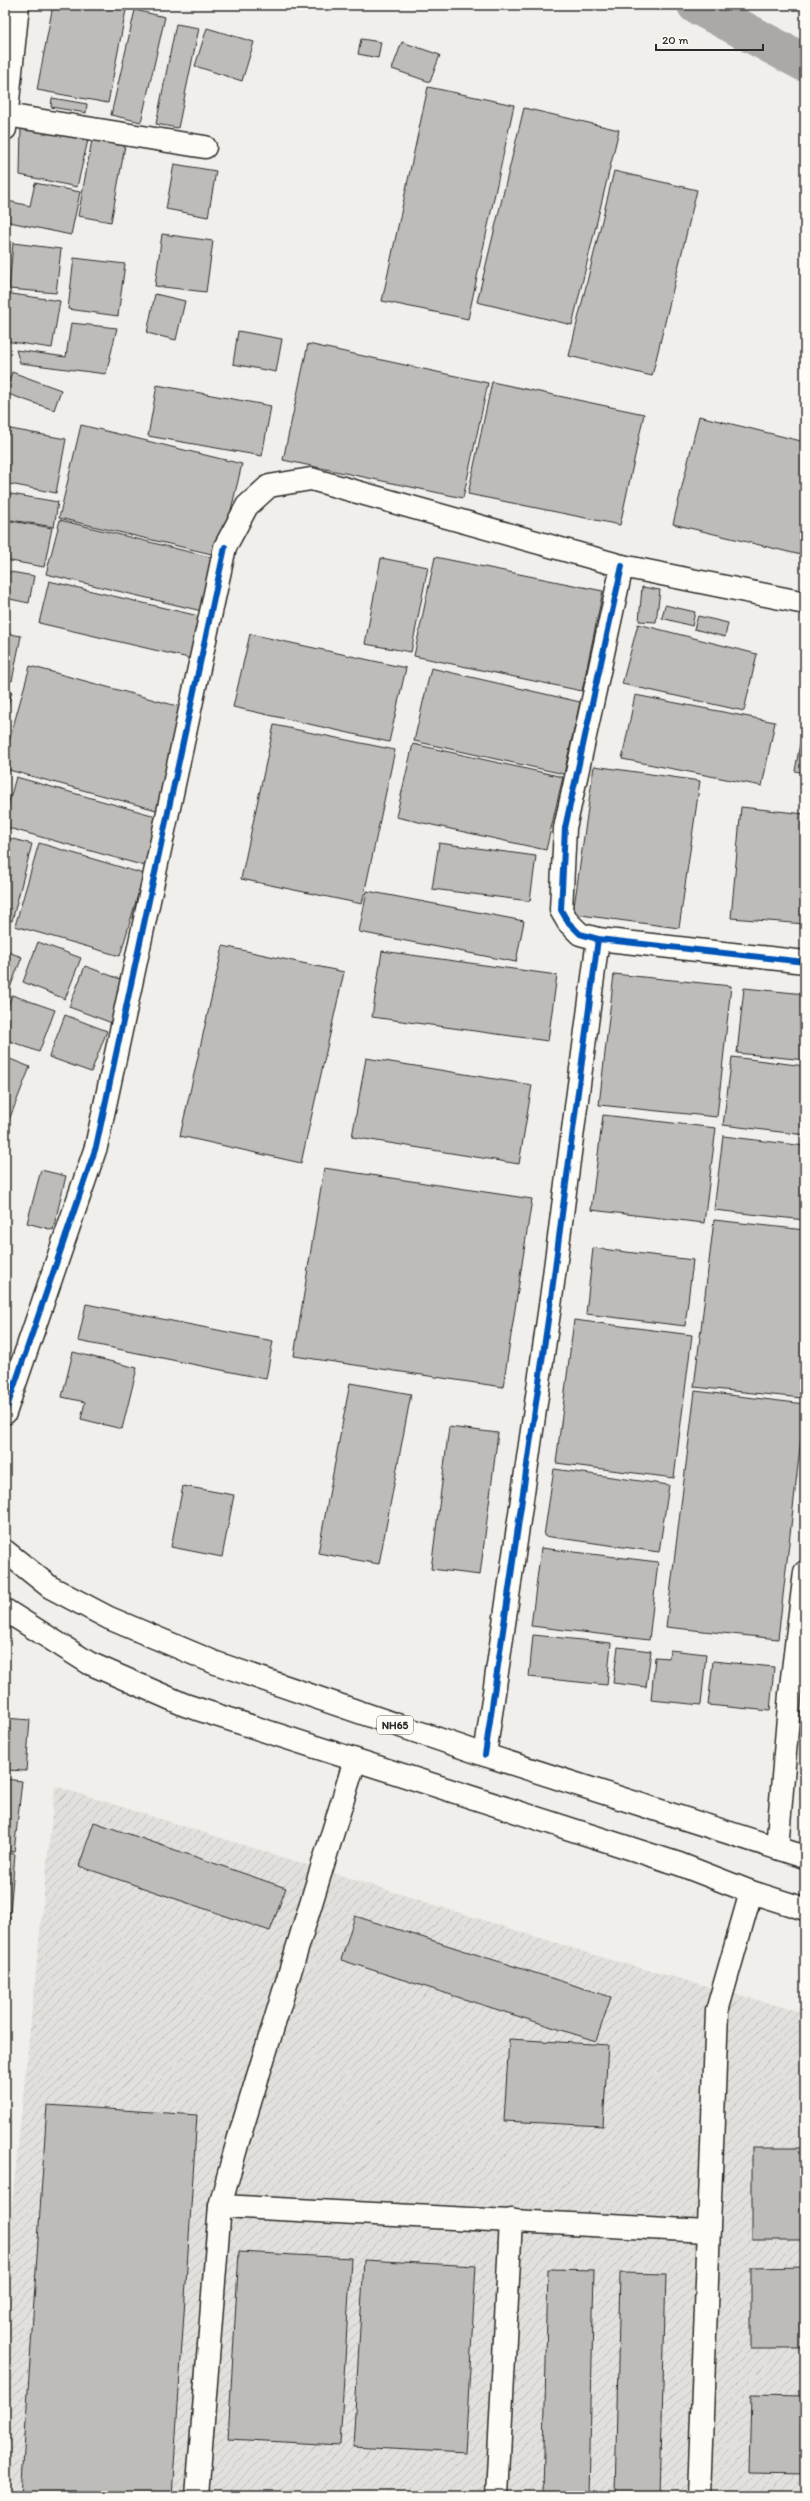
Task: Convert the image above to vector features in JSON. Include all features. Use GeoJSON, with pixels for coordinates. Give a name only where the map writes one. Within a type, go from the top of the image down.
{"type":"FeatureCollection","features":[{"type":"Feature","properties":{"kind":"main road"},"geometry":{"type":"LineString","coordinates":[[18,5],[6,123],[204,147]]}},
{"type":"Feature","properties":{"kind":"main road"},"geometry":{"type":"LineString","coordinates":[[5,1413],[96,1147],[225,546],[247,506],[269,486],[311,479],[622,566],[805,603]]}},
{"type":"Feature","properties":{"kind":"main road"},"geometry":{"type":"LineString","coordinates":[[622,566],[565,828],[561,910],[568,922],[580,934],[598,939],[805,962]]}},
{"type":"Feature","properties":{"kind":"main road"},"geometry":{"type":"LineString","coordinates":[[485,1755],[545,1344],[598,939]]}},
{"type":"Feature","properties":{"kind":"main road","name":"NH65"},"geometry":{"type":"LineString","coordinates":[[5,1551],[50,1587],[123,1624],[216,1663],[485,1755],[805,1857]]}},
{"type":"Feature","properties":{"kind":"main road"},"geometry":{"type":"LineString","coordinates":[[777,1848],[790,1694],[805,1572]]}},
{"type":"Feature","properties":{"kind":"main road"},"geometry":{"type":"LineString","coordinates":[[5,1610],[89,1663],[185,1705],[679,1864],[751,1892],[805,1909]]}},
{"type":"Feature","properties":{"kind":"main road"},"geometry":{"type":"LineString","coordinates":[[197,2496],[220,2206],[238,2141],[355,1760]]}},
{"type":"Feature","properties":{"kind":"main road"},"geometry":{"type":"LineString","coordinates":[[699,2496],[707,2231],[717,2011],[751,1892]]}},
{"type":"Feature","properties":{"kind":"main road"},"geometry":{"type":"LineString","coordinates":[[220,2206],[707,2231]]}},
{"type":"Feature","properties":{"kind":"main road"},"geometry":{"type":"LineString","coordinates":[[497,2496],[511,2220]]}},
{"type":"Feature","properties":{"kind":"shaded area"},"geometry":{"type":"Polygon","coordinates":[[[55,1786],[604,1958],[805,2013],[805,2496],[5,2496],[5,2272],[55,1786]]]}},
{"type":"Feature","properties":{"kind":"building"},"geometry":{"type":"Polygon","coordinates":[[[53,5],[101,5],[126,10],[108,103],[37,90],[53,5]]]}},
{"type":"Feature","properties":{"kind":"building"},"geometry":{"type":"Polygon","coordinates":[[[135,10],[165,17],[141,122],[111,115],[135,10]]]}},
{"type":"Feature","properties":{"kind":"building"},"geometry":{"type":"Polygon","coordinates":[[[176,24],[199,28],[178,128],[156,124],[176,24]]]}},
{"type":"Feature","properties":{"kind":"building"},"geometry":{"type":"Polygon","coordinates":[[[207,28],[254,42],[242,81],[195,66],[207,28]]]}},
{"type":"Feature","properties":{"kind":"building"},"geometry":{"type":"Polygon","coordinates":[[[361,39],[381,42],[378,58],[358,54],[361,39]]]}},
{"type":"Feature","properties":{"kind":"building"},"geometry":{"type":"Polygon","coordinates":[[[402,42],[440,55],[430,82],[392,69],[402,42]]]}},
{"type":"Feature","properties":{"kind":"building"},"geometry":{"type":"Polygon","coordinates":[[[428,87],[514,105],[468,319],[382,301],[428,87]]]}},
{"type":"Feature","properties":{"kind":"building"},"geometry":{"type":"Polygon","coordinates":[[[52,98],[87,104],[86,113],[51,107],[52,98]]]}},
{"type":"Feature","properties":{"kind":"building"},"geometry":{"type":"Polygon","coordinates":[[[524,108],[619,130],[572,325],[477,302],[524,108]]]}},
{"type":"Feature","properties":{"kind":"building"},"geometry":{"type":"Polygon","coordinates":[[[21,126],[88,140],[77,187],[20,175],[21,126]]]}},
{"type":"Feature","properties":{"kind":"building"},"geometry":{"type":"Polygon","coordinates":[[[92,140],[125,146],[111,222],[78,216],[92,140]]]}},
{"type":"Feature","properties":{"kind":"building"},"geometry":{"type":"Polygon","coordinates":[[[174,164],[216,171],[208,217],[166,209],[174,164]]]}},
{"type":"Feature","properties":{"kind":"building"},"geometry":{"type":"Polygon","coordinates":[[[614,171],[697,190],[652,376],[569,356],[614,171]]]}},
{"type":"Feature","properties":{"kind":"building"},"geometry":{"type":"Polygon","coordinates":[[[35,183],[80,192],[71,235],[5,221],[8,201],[30,206],[35,183]]]}},
{"type":"Feature","properties":{"kind":"building"},"geometry":{"type":"Polygon","coordinates":[[[162,234],[213,241],[206,292],[155,286],[162,234]]]}},
{"type":"Feature","properties":{"kind":"building"},"geometry":{"type":"Polygon","coordinates":[[[13,243],[61,249],[56,293],[9,289],[13,243]]]}},
{"type":"Feature","properties":{"kind":"building"},"geometry":{"type":"Polygon","coordinates":[[[74,258],[125,264],[118,316],[68,309],[74,258]]]}},
{"type":"Feature","properties":{"kind":"building"},"geometry":{"type":"Polygon","coordinates":[[[5,293],[60,301],[52,348],[5,341],[5,293]]]}},
{"type":"Feature","properties":{"kind":"building"},"geometry":{"type":"Polygon","coordinates":[[[155,294],[185,301],[176,340],[147,333],[155,294]]]}},
{"type":"Feature","properties":{"kind":"building"},"geometry":{"type":"Polygon","coordinates":[[[71,323],[117,328],[106,374],[20,363],[16,350],[66,357],[71,323]]]}},
{"type":"Feature","properties":{"kind":"building"},"geometry":{"type":"Polygon","coordinates":[[[238,331],[282,339],[276,372],[233,364],[238,331]]]}},
{"type":"Feature","properties":{"kind":"building"},"geometry":{"type":"Polygon","coordinates":[[[308,344],[488,383],[463,498],[283,460],[308,344]]]}},
{"type":"Feature","properties":{"kind":"building"},"geometry":{"type":"Polygon","coordinates":[[[12,372],[61,390],[54,410],[5,393],[12,372]]]}},
{"type":"Feature","properties":{"kind":"building"},"geometry":{"type":"Polygon","coordinates":[[[492,382],[644,414],[620,525],[468,494],[492,382]]]}},
{"type":"Feature","properties":{"kind":"building"},"geometry":{"type":"Polygon","coordinates":[[[157,385],[271,406],[262,456],[148,436],[157,385]]]}},
{"type":"Feature","properties":{"kind":"building"},"geometry":{"type":"Polygon","coordinates":[[[699,416],[805,442],[805,556],[673,524],[699,416]]]}},
{"type":"Feature","properties":{"kind":"building"},"geometry":{"type":"Polygon","coordinates":[[[81,425],[242,464],[220,556],[59,518],[81,425]]]}},
{"type":"Feature","properties":{"kind":"building"},"geometry":{"type":"Polygon","coordinates":[[[5,428],[66,439],[56,493],[5,483],[5,428]]]}},
{"type":"Feature","properties":{"kind":"building"},"geometry":{"type":"Polygon","coordinates":[[[5,493],[58,502],[54,527],[5,519],[5,493]]]}},
{"type":"Feature","properties":{"kind":"building"},"geometry":{"type":"Polygon","coordinates":[[[5,520],[52,528],[44,567],[5,560],[5,520]]]}},
{"type":"Feature","properties":{"kind":"building"},"geometry":{"type":"Polygon","coordinates":[[[60,520],[218,559],[206,612],[46,574],[60,520]]]}},
{"type":"Feature","properties":{"kind":"building"},"geometry":{"type":"Polygon","coordinates":[[[435,557],[603,591],[582,691],[414,656],[435,557]]]}},
{"type":"Feature","properties":{"kind":"building"},"geometry":{"type":"Polygon","coordinates":[[[381,558],[428,567],[411,652],[365,644],[381,558]]]}},
{"type":"Feature","properties":{"kind":"building"},"geometry":{"type":"Polygon","coordinates":[[[5,571],[34,576],[29,603],[5,598],[5,571]]]}},
{"type":"Feature","properties":{"kind":"building"},"geometry":{"type":"Polygon","coordinates":[[[49,581],[203,617],[193,659],[39,623],[49,581]]]}},
{"type":"Feature","properties":{"kind":"building"},"geometry":{"type":"Polygon","coordinates":[[[642,587],[660,590],[656,622],[639,621],[642,587]]]}},
{"type":"Feature","properties":{"kind":"building"},"geometry":{"type":"Polygon","coordinates":[[[665,605],[695,612],[692,626],[662,618],[665,605]]]}},
{"type":"Feature","properties":{"kind":"building"},"geometry":{"type":"Polygon","coordinates":[[[698,616],[728,623],[725,637],[694,629],[698,616]]]}},
{"type":"Feature","properties":{"kind":"building"},"geometry":{"type":"Polygon","coordinates":[[[638,624],[757,654],[744,711],[622,684],[638,624]]]}},
{"type":"Feature","properties":{"kind":"building"},"geometry":{"type":"Polygon","coordinates":[[[5,633],[21,636],[12,681],[5,680],[5,633]]]}},
{"type":"Feature","properties":{"kind":"building"},"geometry":{"type":"Polygon","coordinates":[[[250,634],[406,668],[389,742],[233,707],[250,634]]]}},
{"type":"Feature","properties":{"kind":"building"},"geometry":{"type":"Polygon","coordinates":[[[30,666],[188,709],[160,811],[5,769],[5,756],[30,666]]]}},
{"type":"Feature","properties":{"kind":"building"},"geometry":{"type":"Polygon","coordinates":[[[431,668],[580,702],[564,774],[414,741],[431,668]]]}},
{"type":"Feature","properties":{"kind":"building"},"geometry":{"type":"Polygon","coordinates":[[[5,690],[12,692],[5,716],[5,690]]]}},
{"type":"Feature","properties":{"kind":"building"},"geometry":{"type":"Polygon","coordinates":[[[635,695],[775,722],[762,786],[622,759],[635,695]]]}},
{"type":"Feature","properties":{"kind":"building"},"geometry":{"type":"Polygon","coordinates":[[[805,716],[805,773],[795,771],[805,716]]]}},
{"type":"Feature","properties":{"kind":"building"},"geometry":{"type":"Polygon","coordinates":[[[274,725],[395,750],[362,904],[241,879],[274,725]]]}},
{"type":"Feature","properties":{"kind":"building"},"geometry":{"type":"Polygon","coordinates":[[[413,744],[563,777],[546,850],[396,817],[413,744]]]}},
{"type":"Feature","properties":{"kind":"building"},"geometry":{"type":"Polygon","coordinates":[[[594,766],[700,781],[679,928],[573,914],[594,766]]]}},
{"type":"Feature","properties":{"kind":"building"},"geometry":{"type":"Polygon","coordinates":[[[16,777],[159,817],[145,866],[5,827],[5,816],[16,777]]]}},
{"type":"Feature","properties":{"kind":"building"},"geometry":{"type":"Polygon","coordinates":[[[741,807],[805,814],[805,924],[731,918],[741,807]]]}},
{"type":"Feature","properties":{"kind":"building"},"geometry":{"type":"Polygon","coordinates":[[[5,837],[32,844],[12,921],[5,919],[5,837]]]}},
{"type":"Feature","properties":{"kind":"building"},"geometry":{"type":"Polygon","coordinates":[[[39,843],[144,874],[120,956],[15,926],[39,843]]]}},
{"type":"Feature","properties":{"kind":"building"},"geometry":{"type":"Polygon","coordinates":[[[439,843],[536,856],[530,901],[432,889],[439,843]]]}},
{"type":"Feature","properties":{"kind":"building"},"geometry":{"type":"Polygon","coordinates":[[[367,891],[524,921],[516,962],[359,932],[367,891]]]}},
{"type":"Feature","properties":{"kind":"building"},"geometry":{"type":"Polygon","coordinates":[[[38,942],[81,958],[65,999],[23,982],[38,942]]]}},
{"type":"Feature","properties":{"kind":"building"},"geometry":{"type":"Polygon","coordinates":[[[223,946],[344,972],[301,1163],[180,1136],[223,946]]]}},
{"type":"Feature","properties":{"kind":"building"},"geometry":{"type":"Polygon","coordinates":[[[5,951],[22,957],[6,998],[5,998],[5,951]]]}},
{"type":"Feature","properties":{"kind":"building"},"geometry":{"type":"Polygon","coordinates":[[[382,951],[557,975],[548,1041],[372,1017],[382,951]]]}},
{"type":"Feature","properties":{"kind":"building"},"geometry":{"type":"Polygon","coordinates":[[[85,966],[128,982],[112,1023],[69,1007],[85,966]]]}},
{"type":"Feature","properties":{"kind":"building"},"geometry":{"type":"Polygon","coordinates":[[[614,974],[731,986],[717,1117],[599,1105],[614,974]]]}},
{"type":"Feature","properties":{"kind":"building"},"geometry":{"type":"Polygon","coordinates":[[[744,988],[805,994],[805,1060],[737,1053],[744,988]]]}},
{"type":"Feature","properties":{"kind":"building"},"geometry":{"type":"Polygon","coordinates":[[[12,995],[55,1010],[39,1052],[5,1039],[5,1013],[12,995]]]}},
{"type":"Feature","properties":{"kind":"building"},"geometry":{"type":"Polygon","coordinates":[[[65,1015],[107,1031],[91,1072],[49,1057],[65,1015]]]}},
{"type":"Feature","properties":{"kind":"building"},"geometry":{"type":"Polygon","coordinates":[[[5,1057],[30,1067],[5,1130],[5,1057]]]}},
{"type":"Feature","properties":{"kind":"building"},"geometry":{"type":"Polygon","coordinates":[[[732,1057],[805,1066],[805,1135],[723,1125],[732,1057]]]}},
{"type":"Feature","properties":{"kind":"building"},"geometry":{"type":"Polygon","coordinates":[[[366,1058],[532,1085],[519,1164],[352,1137],[366,1058]]]}},
{"type":"Feature","properties":{"kind":"building"},"geometry":{"type":"Polygon","coordinates":[[[603,1115],[716,1128],[704,1223],[591,1210],[603,1115]]]}},
{"type":"Feature","properties":{"kind":"building"},"geometry":{"type":"Polygon","coordinates":[[[723,1136],[805,1146],[805,1220],[714,1210],[723,1136]]]}},
{"type":"Feature","properties":{"kind":"building"},"geometry":{"type":"Polygon","coordinates":[[[324,1168],[532,1199],[503,1387],[294,1356],[324,1168]]]}},
{"type":"Feature","properties":{"kind":"building"},"geometry":{"type":"Polygon","coordinates":[[[41,1170],[66,1176],[53,1230],[27,1223],[41,1170]]]}},
{"type":"Feature","properties":{"kind":"building"},"geometry":{"type":"Polygon","coordinates":[[[714,1220],[805,1230],[805,1370],[802,1398],[694,1387],[714,1220]]]}},
{"type":"Feature","properties":{"kind":"building"},"geometry":{"type":"Polygon","coordinates":[[[593,1248],[693,1260],[685,1326],[586,1314],[593,1248]]]}},
{"type":"Feature","properties":{"kind":"building"},"geometry":{"type":"Polygon","coordinates":[[[86,1304],[273,1341],[266,1379],[78,1341],[86,1304]]]}},
{"type":"Feature","properties":{"kind":"building"},"geometry":{"type":"Polygon","coordinates":[[[574,1320],[692,1335],[674,1478],[556,1463],[574,1320]]]}},
{"type":"Feature","properties":{"kind":"building"},"geometry":{"type":"Polygon","coordinates":[[[73,1352],[137,1368],[122,1429],[81,1419],[85,1402],[62,1397],[73,1352]]]}},
{"type":"Feature","properties":{"kind":"building"},"geometry":{"type":"Polygon","coordinates":[[[350,1383],[411,1394],[379,1564],[318,1553],[350,1383]]]}},
{"type":"Feature","properties":{"kind":"building"},"geometry":{"type":"Polygon","coordinates":[[[695,1391],[805,1404],[778,1639],[666,1627],[695,1391]]]}},
{"type":"Feature","properties":{"kind":"building"},"geometry":{"type":"Polygon","coordinates":[[[449,1427],[498,1433],[480,1575],[431,1569],[449,1427]]]}},
{"type":"Feature","properties":{"kind":"building"},"geometry":{"type":"Polygon","coordinates":[[[554,1469],[669,1485],[659,1552],[544,1536],[554,1469]]]}},
{"type":"Feature","properties":{"kind":"building"},"geometry":{"type":"Polygon","coordinates":[[[183,1486],[234,1495],[222,1557],[171,1547],[183,1486]]]}},
{"type":"Feature","properties":{"kind":"building"},"geometry":{"type":"Polygon","coordinates":[[[541,1548],[658,1562],[649,1640],[531,1626],[541,1548]]]}},
{"type":"Feature","properties":{"kind":"building"},"geometry":{"type":"Polygon","coordinates":[[[533,1635],[611,1643],[607,1685],[529,1677],[533,1635]]]}},
{"type":"Feature","properties":{"kind":"building"},"geometry":{"type":"Polygon","coordinates":[[[618,1647],[651,1651],[646,1687],[613,1683],[618,1647]]]}},
{"type":"Feature","properties":{"kind":"building"},"geometry":{"type":"Polygon","coordinates":[[[670,1650],[706,1654],[701,1705],[651,1700],[655,1657],[669,1658],[670,1650]]]}},
{"type":"Feature","properties":{"kind":"building"},"geometry":{"type":"Polygon","coordinates":[[[713,1661],[774,1667],[770,1711],[708,1705],[713,1661]]]}},
{"type":"Feature","properties":{"kind":"building"},"geometry":{"type":"Polygon","coordinates":[[[5,1718],[30,1720],[26,1771],[5,1770],[5,1718]]]}},
{"type":"Feature","properties":{"kind":"building"},"geometry":{"type":"Polygon","coordinates":[[[5,1779],[22,1781],[14,1852],[5,1851],[5,1779]]]}},
{"type":"Feature","properties":{"kind":"building"},"geometry":{"type":"Polygon","coordinates":[[[94,1822],[286,1888],[270,1931],[79,1866],[94,1822]]]}},
{"type":"Feature","properties":{"kind":"building"},"geometry":{"type":"Polygon","coordinates":[[[5,1853],[15,1854],[10,1913],[5,1912],[5,1853]]]}},
{"type":"Feature","properties":{"kind":"building"},"geometry":{"type":"Polygon","coordinates":[[[5,1915],[10,1916],[5,1968],[5,1915]]]}},
{"type":"Feature","properties":{"kind":"building"},"geometry":{"type":"Polygon","coordinates":[[[355,1916],[611,1997],[596,2041],[341,1960],[355,1916]]]}},
{"type":"Feature","properties":{"kind":"building"},"geometry":{"type":"Polygon","coordinates":[[[509,2039],[608,2045],[603,2126],[504,2121],[509,2039]]]}},
{"type":"Feature","properties":{"kind":"building"},"geometry":{"type":"Polygon","coordinates":[[[47,2105],[197,2115],[172,2496],[21,2496],[47,2105]]]}},
{"type":"Feature","properties":{"kind":"building"},"geometry":{"type":"Polygon","coordinates":[[[752,2148],[805,2148],[805,2240],[752,2240],[752,2148]]]}},
{"type":"Feature","properties":{"kind":"building"},"geometry":{"type":"Polygon","coordinates":[[[239,2252],[351,2258],[340,2445],[228,2439],[239,2252]]]}},
{"type":"Feature","properties":{"kind":"building"},"geometry":{"type":"Polygon","coordinates":[[[364,2260],[476,2266],[465,2453],[353,2447],[364,2260]]]}},
{"type":"Feature","properties":{"kind":"building"},"geometry":{"type":"Polygon","coordinates":[[[805,2267],[805,2349],[751,2349],[751,2268],[805,2267]]]}},
{"type":"Feature","properties":{"kind":"building"},"geometry":{"type":"Polygon","coordinates":[[[548,2269],[594,2270],[589,2496],[543,2496],[548,2269]]]}},
{"type":"Feature","properties":{"kind":"building"},"geometry":{"type":"Polygon","coordinates":[[[620,2273],[666,2274],[660,2496],[615,2496],[620,2273]]]}},
{"type":"Feature","properties":{"kind":"building"},"geometry":{"type":"Polygon","coordinates":[[[751,2395],[805,2396],[805,2475],[749,2474],[751,2395]]]}},
{"type":"Feature","properties":{"kind":"waterway"},"geometry":{"type":"LineString","coordinates":[[696,5],[805,63]]}},
{"type":"Feature","properties":{"kind":"cycle path"},"geometry":{"type":"LineString","coordinates":[[5,1413],[96,1147],[225,547]]}},
{"type":"Feature","properties":{"kind":"cycle path"},"geometry":{"type":"LineString","coordinates":[[598,939],[580,934],[568,922],[561,910],[565,828],[622,566]]}},
{"type":"Feature","properties":{"kind":"cycle path"},"geometry":{"type":"LineString","coordinates":[[485,1755],[550,1306],[598,939],[805,962]]}}]}
